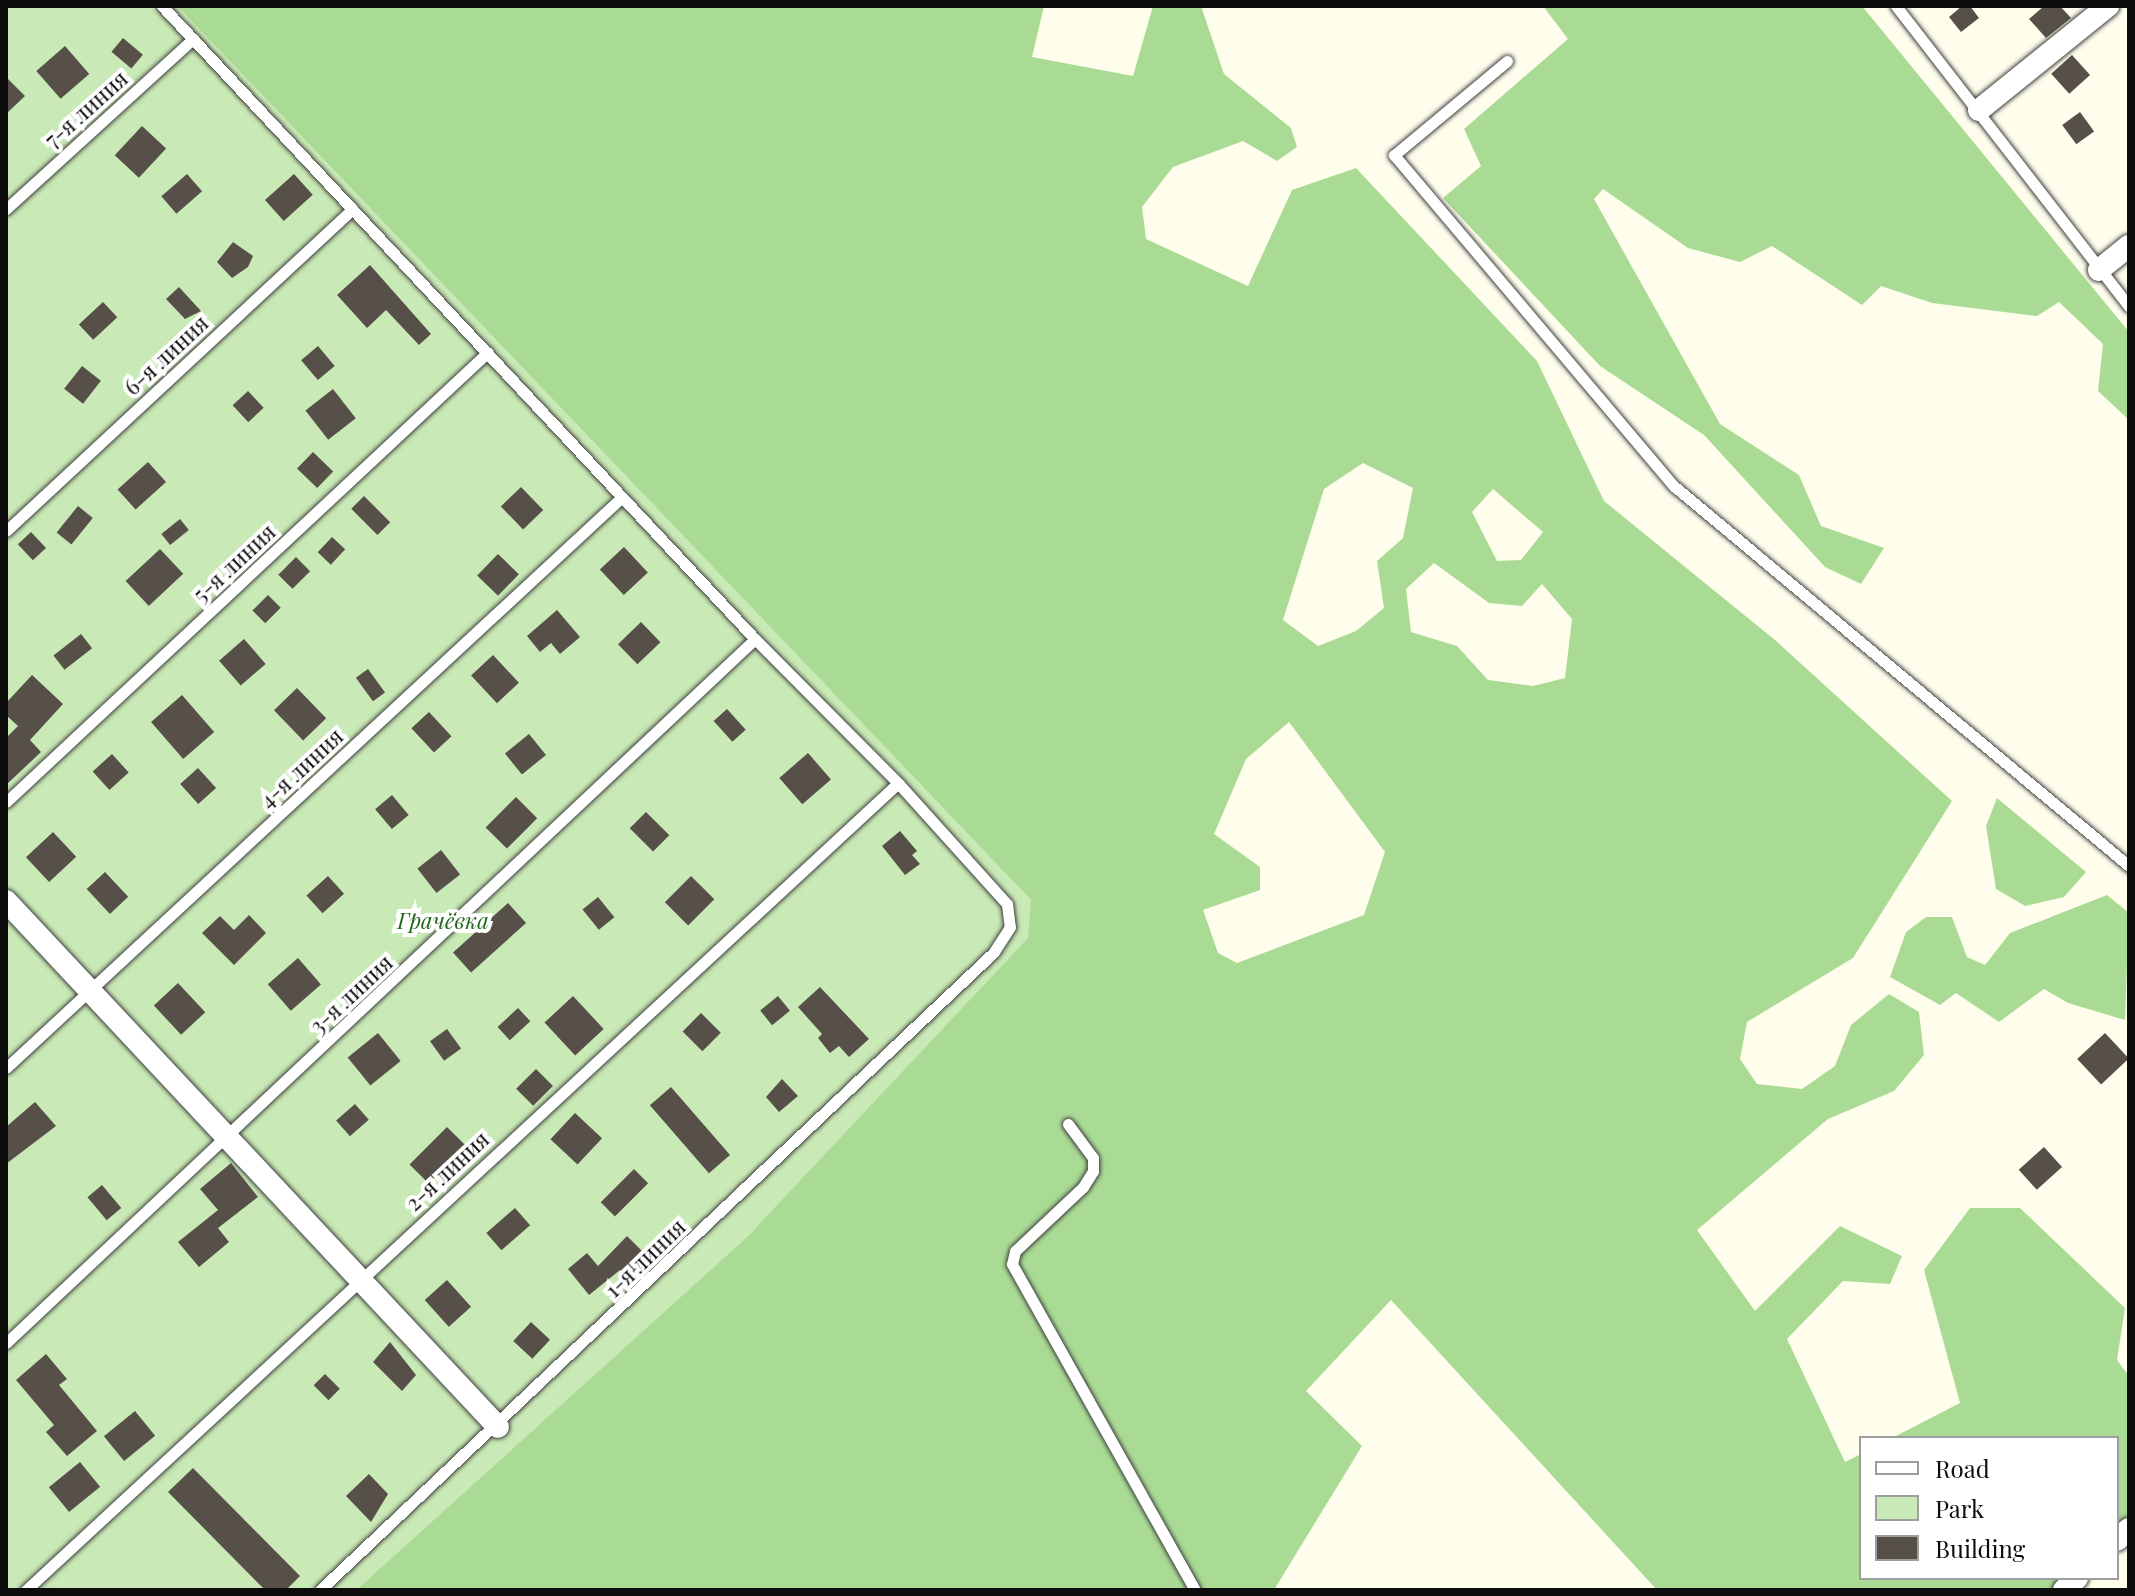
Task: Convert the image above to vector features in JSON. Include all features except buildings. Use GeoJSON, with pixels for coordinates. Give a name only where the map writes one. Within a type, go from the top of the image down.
{"type":"FeatureCollection","features":[{"type":"Feature","properties":{"kind":"street"},"geometry":{"type":"LineString","coordinates":[[1979,110],[2108,6]]}},
{"type":"Feature","properties":{"kind":"street"},"geometry":{"type":"LineString","coordinates":[[2099,270],[2129,246]]}},
{"type":"Feature","properties":{"kind":"street"},"geometry":{"type":"LineString","coordinates":[[6,901],[498,1427]]}},
{"type":"Feature","properties":{"kind":"lane"},"geometry":{"type":"LineString","coordinates":[[162,6],[755,639],[898,783]]}},
{"type":"Feature","properties":{"kind":"lane"},"geometry":{"type":"LineString","coordinates":[[1896,6],[2129,306]]}},
{"type":"Feature","properties":{"kind":"lane","name":"7-я линия"},"geometry":{"type":"LineString","coordinates":[[6,209],[193,39]]}},
{"type":"Feature","properties":{"kind":"lane"},"geometry":{"type":"LineString","coordinates":[[1507,61],[1394,155],[1674,486],[2129,866]]}},
{"type":"Feature","properties":{"kind":"lane","name":"6-я линия"},"geometry":{"type":"LineString","coordinates":[[6,531],[353,209]]}},
{"type":"Feature","properties":{"kind":"lane","name":"5-я линия"},"geometry":{"type":"LineString","coordinates":[[6,802],[488,352]]}},
{"type":"Feature","properties":{"kind":"lane","name":"4-я линия"},"geometry":{"type":"LineString","coordinates":[[6,1068],[622,497]]}},
{"type":"Feature","properties":{"kind":"lane","name":"3-я линия"},"geometry":{"type":"LineString","coordinates":[[6,1343],[228,1138],[755,639]]}},
{"type":"Feature","properties":{"kind":"lane","name":"1-я линия"},"geometry":{"type":"LineString","coordinates":[[320,1590],[498,1427],[994,952],[1010,927],[1007,904],[898,783]]}},
{"type":"Feature","properties":{"kind":"lane","name":"2-я линия"},"geometry":{"type":"LineString","coordinates":[[26,1590],[898,783]]}},
{"type":"Feature","properties":{"kind":"lane"},"geometry":{"type":"LineString","coordinates":[[1068,1124],[1093,1158],[1093,1171],[1083,1187],[1015,1251],[1012,1264],[1195,1590]]}},
{"type":"Feature","properties":{"kind":"green space","name":"Грачёвка"},"geometry":{"type":"Polygon","coordinates":[[[6,6],[177,6],[1031,900],[1029,938],[748,1236],[356,1590],[6,1590],[6,6]]]}},
{"type":"Feature","properties":{"kind":"green space"},"geometry":{"type":"Polygon","coordinates":[[[177,6],[1044,6],[1032,57],[1133,76],[1153,6],[1201,6],[1224,74],[1291,128],[1297,147],[1277,161],[1243,141],[1173,167],[1142,207],[1146,239],[1248,286],[1292,190],[1356,168],[1537,361],[1604,501],[1775,640],[1952,801],[1853,958],[1747,1022],[1740,1059],[1757,1084],[1802,1089],[1835,1066],[1851,1025],[1889,994],[1919,1012],[1924,1055],[1894,1091],[1828,1119],[1697,1230],[1755,1311],[1840,1226],[1902,1256],[1890,1284],[1843,1281],[1787,1339],[1845,1462],[1859,1455],[1859,1580],[2067,1580],[2056,1590],[1657,1590],[1391,1300],[1306,1391],[1362,1446],[1274,1590],[356,1590],[748,1236],[1028,938],[1031,900],[177,6]],[[1363,463],[1324,489],[1283,620],[1318,646],[1356,631],[1384,608],[1377,561],[1403,538],[1413,488],[1363,463]],[[1493,489],[1472,512],[1497,561],[1521,560],[1543,532],[1493,489]],[[1434,563],[1406,589],[1411,632],[1457,646],[1488,680],[1533,686],[1565,678],[1572,619],[1542,584],[1522,606],[1489,603],[1434,563]],[[1289,722],[1246,759],[1214,834],[1260,867],[1260,890],[1203,910],[1218,953],[1237,963],[1364,915],[1385,852],[1289,722]]]}},
{"type":"Feature","properties":{"kind":"green space"},"geometry":{"type":"Polygon","coordinates":[[[1543,6],[1862,6],[2129,332],[2129,420],[2098,391],[2103,344],[2059,302],[2037,316],[1932,303],[1881,286],[1862,305],[1772,246],[1740,262],[1688,248],[1603,189],[1594,199],[1720,424],[1799,475],[1821,526],[1884,548],[1861,584],[1825,567],[1704,435],[1600,366],[1443,198],[1481,166],[1464,129],[1568,39],[1543,6]]]}},
{"type":"Feature","properties":{"kind":"green space"},"geometry":{"type":"Polygon","coordinates":[[[1997,798],[2086,872],[2064,897],[2025,906],[1996,889],[1986,826],[1997,798]]]}},
{"type":"Feature","properties":{"kind":"green space"},"geometry":{"type":"Polygon","coordinates":[[[2107,895],[2129,913],[2125,1020],[2068,1003],[2044,989],[1999,1022],[1956,993],[1940,1005],[1890,977],[1906,932],[1926,917],[1952,917],[1967,957],[1985,965],[2010,933],[2107,895]]]}},
{"type":"Feature","properties":{"kind":"green space"},"geometry":{"type":"Polygon","coordinates":[[[1970,1208],[2020,1208],[2125,1308],[2117,1360],[2129,1376],[2129,1522],[2119,1531],[2119,1436],[1896,1436],[1960,1403],[1924,1270],[1970,1208]]]}}]}
